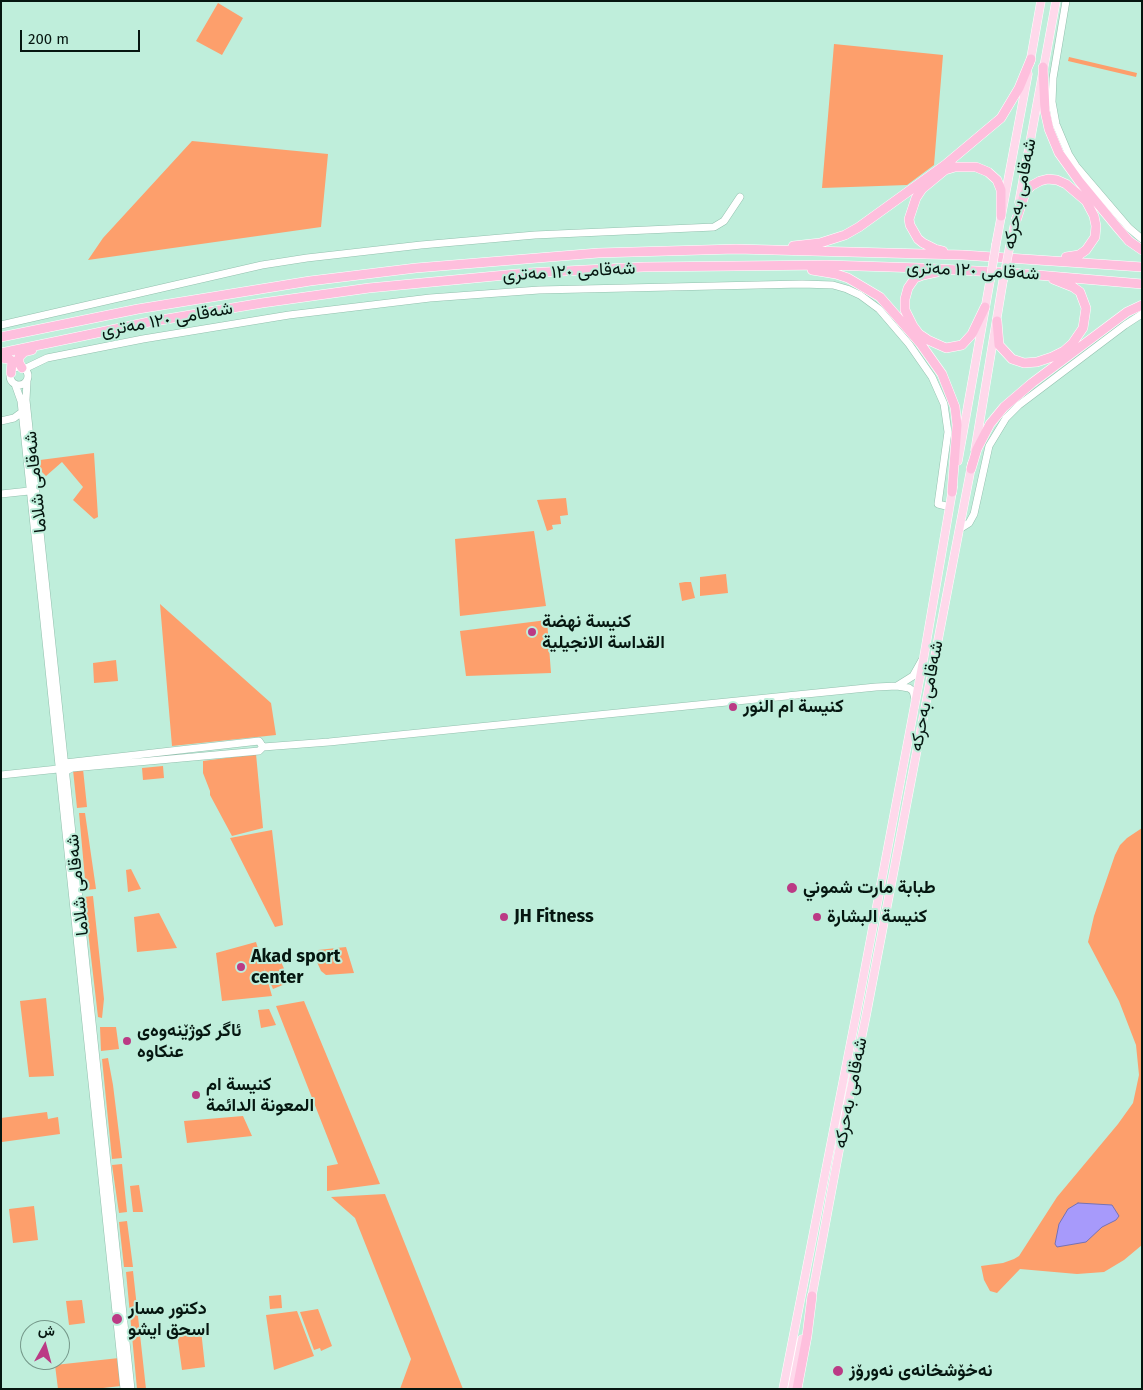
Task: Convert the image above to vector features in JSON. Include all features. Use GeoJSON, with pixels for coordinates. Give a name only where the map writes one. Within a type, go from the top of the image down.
{"type":"FeatureCollection","features":[{"type":"Feature","properties":{"kind":"highway"},"geometry":{"type":"LineString","coordinates":[[736,249],[820,243],[845,235],[859,227],[944,165],[1001,118],[1019,88],[1030,59]]}},
{"type":"Feature","properties":{"kind":"highway"},"geometry":{"type":"LineString","coordinates":[[1043,67],[1045,110],[1049,129],[1059,153],[1073,174],[1117,228],[1129,241],[1142,250]]}},
{"type":"Feature","properties":{"kind":"highway"},"geometry":{"type":"LineString","coordinates":[[963,255],[935,249],[923,243],[914,233],[910,225],[911,211],[916,198],[927,184],[945,170],[955,167],[976,167],[988,172],[997,180],[1001,190],[1001,216]]}},
{"type":"Feature","properties":{"kind":"highway"},"geometry":{"type":"LineString","coordinates":[[1015,224],[1028,189],[1034,183],[1044,180],[1057,180],[1066,184],[1080,194],[1090,208],[1096,223],[1096,231],[1093,243],[1086,250],[1072,257],[1031,259]]}},
{"type":"Feature","properties":{"kind":"highway","name":"شەقامی ١٢٠ مەتری"},"geometry":{"type":"LineString","coordinates":[[1,337],[209,296],[310,281],[406,269],[598,253],[736,249],[963,255],[1142,267]]}},
{"type":"Feature","properties":{"kind":"highway"},"geometry":{"type":"LineString","coordinates":[[757,265],[836,274],[871,290],[892,310],[932,359],[950,390],[955,407],[957,425],[952,492]]}},
{"type":"Feature","properties":{"kind":"highway","name":"شەقامی ١٢٠ مەتری"},"geometry":{"type":"LineString","coordinates":[[1,353],[149,322],[237,307],[387,286],[527,273],[643,267],[757,265],[874,266],[1033,274],[1142,284]]}},
{"type":"Feature","properties":{"kind":"highway"},"geometry":{"type":"LineString","coordinates":[[960,270],[923,275],[911,282],[904,304],[913,326],[920,334],[936,345],[946,348],[962,345],[972,334],[985,307]]}},
{"type":"Feature","properties":{"kind":"highway"},"geometry":{"type":"LineString","coordinates":[[997,321],[999,345],[1012,359],[1024,363],[1052,358],[1072,344],[1083,328],[1085,317],[1086,308],[1080,292],[1059,281],[1033,274]]}},
{"type":"Feature","properties":{"kind":"highway"},"geometry":{"type":"LineString","coordinates":[[971,469],[977,449],[990,424],[1004,407],[1032,383],[1120,317],[1142,305]]}},
{"type":"Feature","properties":{"kind":"highway"},"geometry":{"type":"LineString","coordinates":[[23,369],[18,362],[21,354],[52,342]]}},
{"type":"Feature","properties":{"kind":"highway"},"geometry":{"type":"LineString","coordinates":[[1,358],[12,362],[11,373]]}},
{"type":"Feature","properties":{"kind":"highway"},"geometry":{"type":"LineString","coordinates":[[797,1389],[812,1296]]}},
{"type":"Feature","properties":{"kind":"main road","name":"شەقامی بەحرکە"},"geometry":{"type":"LineString","coordinates":[[783,1389],[924,656],[1001,216],[1041,1]]}},
{"type":"Feature","properties":{"kind":"main road","name":"شەقامی بەحرکە"},"geometry":{"type":"LineString","coordinates":[[792,1389],[812,1296],[960,528],[1056,1]]}},
{"type":"Feature","properties":{"kind":"main road"},"geometry":{"type":"LineString","coordinates":[[1066,1],[1053,78],[1052,102],[1056,124],[1069,155],[1076,166],[1119,218],[1142,240]]}},
{"type":"Feature","properties":{"kind":"main road"},"geometry":{"type":"LineString","coordinates":[[1,325],[262,265],[316,257],[421,245],[535,236],[714,227],[724,221],[740,197]]}},
{"type":"Feature","properties":{"kind":"main road"},"geometry":{"type":"LineString","coordinates":[[11,373],[15,369],[23,369],[42,359],[241,323],[349,307],[430,298],[539,290],[802,284],[833,285],[854,291],[879,309],[913,350],[932,377],[944,404],[948,432],[938,504],[950,506]]}},
{"type":"Feature","properties":{"kind":"main road"},"geometry":{"type":"LineString","coordinates":[[960,528],[969,523],[974,514],[987,453],[996,433],[1006,418],[1019,405],[1142,314]]}},
{"type":"Feature","properties":{"kind":"main road"},"geometry":{"type":"LineString","coordinates":[[15,384],[20,385],[27,380],[35,368],[42,362],[64,355]]}},
{"type":"Feature","properties":{"kind":"main road","name":"شەقامی شلاما"},"geometry":{"type":"LineString","coordinates":[[23,369],[28,373],[26,400],[45,609],[67,767],[82,965],[80,977],[96,1134],[121,1329],[131,1389]]}},
{"type":"Feature","properties":{"kind":"main road","name":"شەقامی شلاما"},"geometry":{"type":"LineString","coordinates":[[11,373],[10,378],[15,384],[20,397],[29,491],[44,594]]}},
{"type":"Feature","properties":{"kind":"main road"},"geometry":{"type":"LineString","coordinates":[[1,422],[14,418],[22,412]]}},
{"type":"Feature","properties":{"kind":"main road"},"geometry":{"type":"LineString","coordinates":[[1,422],[15,422],[23,425]]}},
{"type":"Feature","properties":{"kind":"main road"},"geometry":{"type":"LineString","coordinates":[[1,494],[29,491]]}},
{"type":"Feature","properties":{"kind":"main road"},"geometry":{"type":"LineString","coordinates":[[896,686],[913,676],[924,656]]}},
{"type":"Feature","properties":{"kind":"main road"},"geometry":{"type":"LineString","coordinates":[[1,774],[259,750],[263,746],[329,742],[749,699],[896,686],[909,688],[914,691],[916,699]]}},
{"type":"Feature","properties":{"kind":"main road","name":"شەقامی شلاما"},"geometry":{"type":"LineString","coordinates":[[82,965],[88,976],[105,1132],[121,1329],[123,1389]]}},
{"type":"Feature","properties":{"kind":"main road"},"geometry":{"type":"LineString","coordinates":[[80,977],[83,973],[88,976]]}},
{"type":"Feature","properties":{"kind":"main road"},"geometry":{"type":"LineString","coordinates":[[96,1134],[105,1132]]}},
{"type":"Feature","properties":{"kind":"shaded area"},"geometry":{"type":"Polygon","coordinates":[[[218,3],[243,18],[222,55],[196,41],[218,3]]]}},
{"type":"Feature","properties":{"kind":"shaded area"},"geometry":{"type":"Polygon","coordinates":[[[834,44],[943,55],[934,165],[907,185],[822,188],[834,44]]]}},
{"type":"Feature","properties":{"kind":"shaded area"},"geometry":{"type":"Polygon","coordinates":[[[1069,57],[1137,73],[1136,77],[1068,61],[1069,57]]]}},
{"type":"Feature","properties":{"kind":"shaded area"},"geometry":{"type":"Polygon","coordinates":[[[192,141],[328,154],[321,227],[88,260],[103,238],[192,141]]]}},
{"type":"Feature","properties":{"kind":"shaded area"},"geometry":{"type":"Polygon","coordinates":[[[94,453],[98,517],[94,519],[73,500],[83,487],[62,462],[46,476],[40,470],[40,460],[94,453]]]}},
{"type":"Feature","properties":{"kind":"shaded area"},"geometry":{"type":"Polygon","coordinates":[[[566,498],[568,515],[560,516],[561,524],[552,525],[553,529],[547,531],[537,500],[566,498]]]}},
{"type":"Feature","properties":{"kind":"shaded area"},"geometry":{"type":"Polygon","coordinates":[[[534,531],[546,606],[460,616],[455,539],[534,531]]]}},
{"type":"Feature","properties":{"kind":"shaded area"},"geometry":{"type":"Polygon","coordinates":[[[726,574],[728,593],[700,596],[700,577],[726,574]]]}},
{"type":"Feature","properties":{"kind":"shaded area"},"geometry":{"type":"Polygon","coordinates":[[[691,582],[695,598],[682,601],[679,583],[691,582]]]}},
{"type":"Feature","properties":{"kind":"shaded area"},"geometry":{"type":"Polygon","coordinates":[[[160,604],[271,703],[276,735],[172,746],[160,604]]]}},
{"type":"Feature","properties":{"kind":"shaded area"},"geometry":{"type":"Polygon","coordinates":[[[547,620],[551,673],[466,676],[460,631],[547,620]]]}},
{"type":"Feature","properties":{"kind":"shaded area"},"geometry":{"type":"Polygon","coordinates":[[[116,660],[118,681],[94,683],[93,663],[116,660]]]}},
{"type":"Feature","properties":{"kind":"shaded area"},"geometry":{"type":"Polygon","coordinates":[[[256,754],[263,828],[232,836],[210,795],[203,773],[203,761],[256,754]]]}},
{"type":"Feature","properties":{"kind":"shaded area"},"geometry":{"type":"Polygon","coordinates":[[[163,766],[164,778],[143,780],[142,768],[163,766]]]}},
{"type":"Feature","properties":{"kind":"shaded area"},"geometry":{"type":"Polygon","coordinates":[[[83,769],[87,807],[77,808],[73,770],[83,769]]]}},
{"type":"Feature","properties":{"kind":"shaded area"},"geometry":{"type":"Polygon","coordinates":[[[79,813],[85,813],[96,889],[86,890],[79,813]]]}},
{"type":"Feature","properties":{"kind":"shaded area"},"geometry":{"type":"Polygon","coordinates":[[[1142,828],[1142,1245],[1124,1260],[1104,1272],[1077,1274],[1020,1269],[997,1293],[990,1291],[984,1280],[981,1266],[1003,1263],[1019,1256],[1057,1197],[1118,1124],[1133,1103],[1139,1075],[1136,1045],[1119,1001],[1088,942],[1094,916],[1115,855],[1120,845],[1127,838],[1142,828]]]}},
{"type":"Feature","properties":{"kind":"shaded area"},"geometry":{"type":"Polygon","coordinates":[[[272,830],[283,925],[275,927],[230,838],[272,830]]]}},
{"type":"Feature","properties":{"kind":"shaded area"},"geometry":{"type":"Polygon","coordinates":[[[131,869],[141,889],[128,892],[126,870],[131,869]]]}},
{"type":"Feature","properties":{"kind":"shaded area"},"geometry":{"type":"Polygon","coordinates":[[[93,896],[104,999],[102,1018],[98,1017],[84,897],[93,896]]]}},
{"type":"Feature","properties":{"kind":"shaded area"},"geometry":{"type":"Polygon","coordinates":[[[159,913],[177,948],[137,952],[134,917],[159,913]]]}},
{"type":"Feature","properties":{"kind":"shaded area","name":"Akad sport center"},"geometry":{"type":"Polygon","coordinates":[[[256,942],[262,961],[278,955],[290,982],[273,989],[264,968],[272,996],[222,1001],[216,953],[256,942]]]}},
{"type":"Feature","properties":{"kind":"shaded area"},"geometry":{"type":"Polygon","coordinates":[[[346,947],[354,973],[326,975],[321,971],[317,962],[320,956],[318,950],[346,947]]]}},
{"type":"Feature","properties":{"kind":"shaded area"},"geometry":{"type":"Polygon","coordinates":[[[46,998],[54,1076],[29,1077],[20,1001],[46,998]]]}},
{"type":"Feature","properties":{"kind":"shaded area"},"geometry":{"type":"Polygon","coordinates":[[[304,1001],[380,1184],[327,1191],[327,1166],[338,1164],[276,1006],[304,1001]]]}},
{"type":"Feature","properties":{"kind":"shaded area"},"geometry":{"type":"Polygon","coordinates":[[[269,1009],[276,1025],[261,1028],[258,1010],[269,1009]]]}},
{"type":"Feature","properties":{"kind":"shaded area"},"geometry":{"type":"Polygon","coordinates":[[[100,1027],[116,1027],[119,1049],[101,1051],[100,1027]]]}},
{"type":"Feature","properties":{"kind":"shaded area"},"geometry":{"type":"Polygon","coordinates":[[[108,1058],[122,1158],[112,1159],[102,1059],[108,1058]]]}},
{"type":"Feature","properties":{"kind":"shaded area"},"geometry":{"type":"Polygon","coordinates":[[[47,1112],[48,1119],[58,1117],[60,1134],[2,1142],[1,1118],[47,1112]]]}},
{"type":"Feature","properties":{"kind":"shaded area"},"geometry":{"type":"Polygon","coordinates":[[[243,1116],[252,1136],[187,1143],[184,1121],[243,1116]]]}},
{"type":"Feature","properties":{"kind":"shaded area"},"geometry":{"type":"Polygon","coordinates":[[[122,1164],[127,1212],[119,1213],[112,1165],[122,1164]]]}},
{"type":"Feature","properties":{"kind":"shaded area"},"geometry":{"type":"Polygon","coordinates":[[[139,1185],[143,1212],[133,1212],[130,1186],[139,1185]]]}},
{"type":"Feature","properties":{"kind":"shaded area"},"geometry":{"type":"Polygon","coordinates":[[[385,1194],[463,1389],[400,1389],[411,1359],[355,1218],[331,1197],[385,1194]]]}},
{"type":"Feature","properties":{"kind":"shaded area"},"geometry":{"type":"Polygon","coordinates":[[[1078,1203],[1112,1205],[1119,1216],[1116,1220],[1102,1227],[1086,1242],[1057,1247],[1055,1244],[1059,1224],[1068,1209],[1078,1203]]]}},
{"type":"Feature","properties":{"kind":"shaded area"},"geometry":{"type":"Polygon","coordinates":[[[34,1206],[38,1240],[13,1243],[9,1209],[34,1206]]]}},
{"type":"Feature","properties":{"kind":"shaded area"},"geometry":{"type":"Polygon","coordinates":[[[127,1221],[133,1267],[124,1267],[119,1222],[127,1221]]]}},
{"type":"Feature","properties":{"kind":"shaded area"},"geometry":{"type":"Polygon","coordinates":[[[133,1271],[146,1389],[137,1389],[126,1272],[133,1271]]]}},
{"type":"Feature","properties":{"kind":"shaded area"},"geometry":{"type":"Polygon","coordinates":[[[281,1295],[282,1308],[270,1309],[269,1296],[281,1295]]]}},
{"type":"Feature","properties":{"kind":"shaded area"},"geometry":{"type":"Polygon","coordinates":[[[82,1300],[85,1323],[70,1325],[66,1301],[82,1300]]]}},
{"type":"Feature","properties":{"kind":"shaded area"},"geometry":{"type":"Polygon","coordinates":[[[318,1309],[332,1346],[321,1351],[320,1348],[314,1350],[300,1312],[318,1309]]]}},
{"type":"Feature","properties":{"kind":"shaded area"},"geometry":{"type":"Polygon","coordinates":[[[297,1311],[314,1356],[274,1370],[266,1315],[297,1311]]]}},
{"type":"Feature","properties":{"kind":"shaded area"},"geometry":{"type":"Polygon","coordinates":[[[201,1330],[205,1367],[182,1370],[177,1333],[201,1330]]]}},
{"type":"Feature","properties":{"kind":"shaded area"},"geometry":{"type":"Polygon","coordinates":[[[119,1358],[121,1386],[94,1389],[58,1389],[56,1370],[70,1370],[70,1363],[119,1358]]]}},
{"type":"Feature","properties":{"kind":"place","name":"كنيسة نهضة القداسة الانجيلية"},"geometry":{"type":"Point","coordinates":[532,632]}},
{"type":"Feature","properties":{"kind":"place","name":"كنيسة ام النور"},"geometry":{"type":"Point","coordinates":[733,707]}},
{"type":"Feature","properties":{"kind":"place","name":"طبابة مارت شموني"},"geometry":{"type":"Point","coordinates":[792,888]}},
{"type":"Feature","properties":{"kind":"place","name":"JH Fitness"},"geometry":{"type":"Point","coordinates":[504,917]}},
{"type":"Feature","properties":{"kind":"place","name":"كنيسة البشارة"},"geometry":{"type":"Point","coordinates":[817,917]}},
{"type":"Feature","properties":{"kind":"place","name":"Akad sport center"},"geometry":{"type":"Point","coordinates":[241,967]}},
{"type":"Feature","properties":{"kind":"place","name":"ئاگر كوژێنه‌وه‌ی عنكاوه"},"geometry":{"type":"Point","coordinates":[127,1041]}},
{"type":"Feature","properties":{"kind":"place","name":"كنيسة ام المعونة الدائمة"},"geometry":{"type":"Point","coordinates":[196,1095]}},
{"type":"Feature","properties":{"kind":"place","name":"دكتور مسار اسحق ايشو"},"geometry":{"type":"Point","coordinates":[117,1319]}},
{"type":"Feature","properties":{"kind":"place","name":"نەخۆشخانەی نەورۆز"},"geometry":{"type":"Point","coordinates":[838,1371]}}]}
